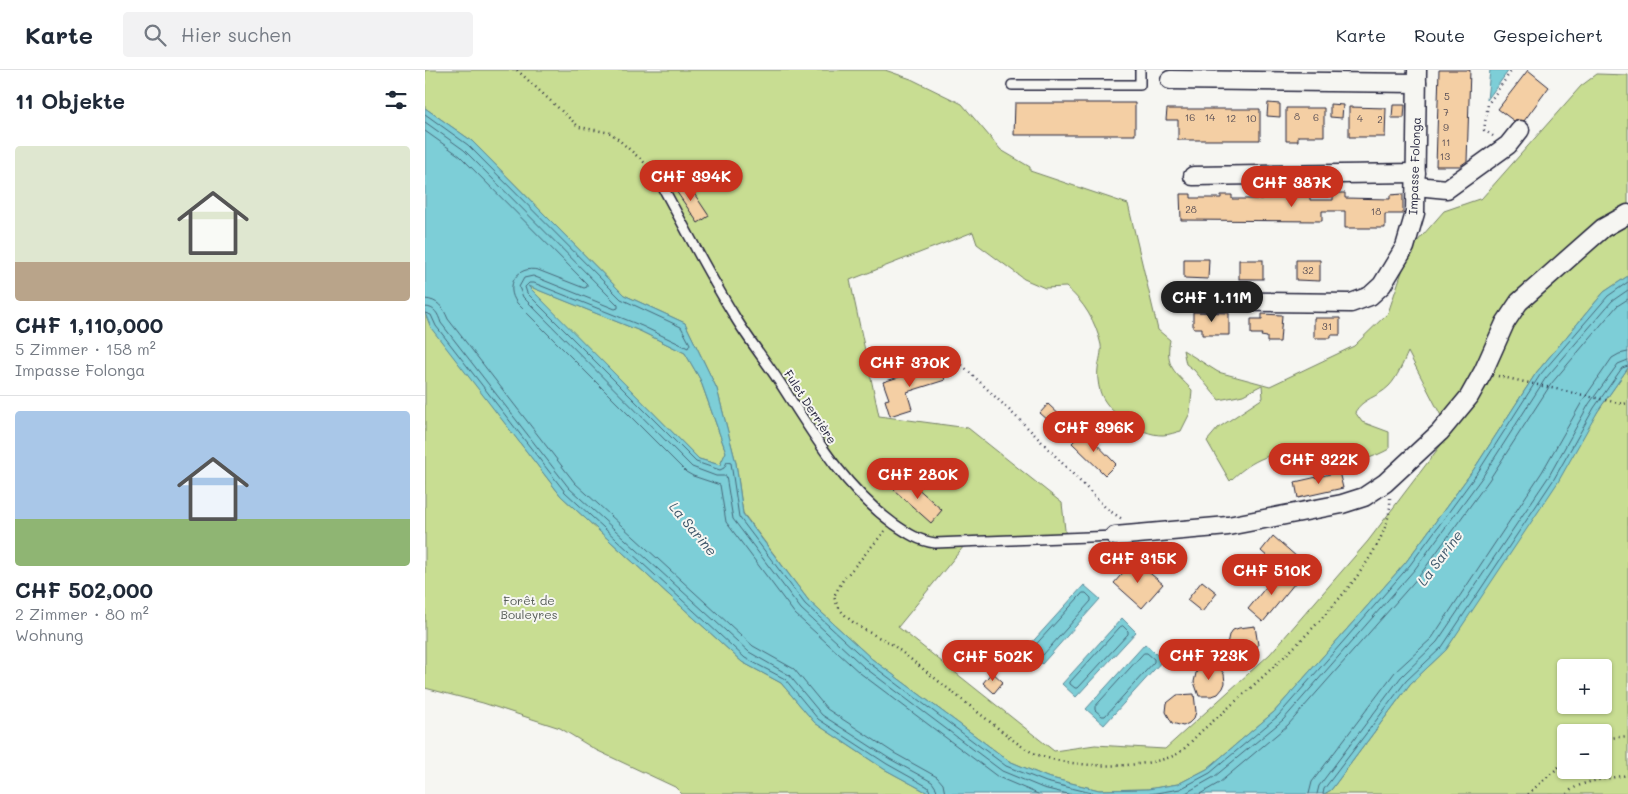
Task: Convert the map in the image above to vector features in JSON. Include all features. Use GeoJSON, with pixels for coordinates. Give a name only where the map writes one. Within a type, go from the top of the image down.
{"type":"FeatureCollection","features":[{"type":"Feature","properties":{"kind":"street","name":"Impasse Folonga"},"geometry":{"type":"LineString","coordinates":[[1169,80],[1417,76],[1415,213],[1405,246],[1382,285],[1371,296],[1351,303],[1190,301]]}},
{"type":"Feature","properties":{"kind":"street"},"geometry":{"type":"LineString","coordinates":[[1193,176],[1416,180],[1447,189],[1507,146],[1520,130]]}},
{"type":"Feature","properties":{"kind":"street"},"geometry":{"type":"LineString","coordinates":[[1115,536],[1228,526],[1284,516],[1355,500],[1385,483],[1427,445],[1460,410],[1477,384],[1505,323],[1519,302],[1603,228],[1628,214]]}},
{"type":"Feature","properties":{"kind":"lane"},"geometry":{"type":"LineString","coordinates":[[1012,85],[1140,85],[1140,70]]}},
{"type":"Feature","properties":{"kind":"lane","name":"Fulet Derrière"},"geometry":{"type":"LineString","coordinates":[[653,171],[735,318],[784,389],[813,436],[851,485],[866,501],[892,522],[919,540],[944,544],[1115,536]]}},
{"type":"Feature","properties":{"kind":"path"},"geometry":{"type":"LineString","coordinates":[[517,70],[579,127],[611,133],[653,171]]}},
{"type":"Feature","properties":{"kind":"path"},"geometry":{"type":"LineString","coordinates":[[1507,146],[1485,130],[1487,104],[1513,70]]}},
{"type":"Feature","properties":{"kind":"path"},"geometry":{"type":"LineString","coordinates":[[962,365],[1031,430],[1107,509],[1145,534]]}},
{"type":"Feature","properties":{"kind":"path"},"geometry":{"type":"LineString","coordinates":[[1518,380],[1623,404],[1628,403]]}},
{"type":"Feature","properties":{"kind":"path"},"geometry":{"type":"LineString","coordinates":[[892,522],[843,580],[834,596],[836,604],[846,616],[870,633],[889,642],[1013,740],[1034,754],[1057,761],[1083,765],[1129,765],[1175,756],[1232,706],[1325,617],[1372,553],[1386,528],[1390,500],[1385,483]]}},
{"type":"Feature","properties":{"kind":"path"},"geometry":{"type":"LineString","coordinates":[[1612,738],[1628,736]]}},
{"type":"Feature","properties":{"kind":"path"},"geometry":{"type":"LineString","coordinates":[[1528,794],[1557,769]]}},
{"type":"Feature","properties":{"kind":"path"},"geometry":{"type":"LineString","coordinates":[[1567,794],[1570,789],[1581,784],[1628,775]]}},
{"type":"Feature","properties":{"kind":"green space"},"geometry":{"type":"Polygon","coordinates":[[[425,70],[885,70],[911,79],[962,104],[1001,150],[1030,167],[1030,171],[1128,204],[1158,330],[1170,340],[1169,357],[1172,368],[1192,390],[1190,413],[1181,431],[1163,435],[1145,432],[1125,421],[1109,407],[1100,391],[1098,379],[1101,354],[1099,337],[1088,313],[1078,299],[1066,287],[1045,288],[1024,279],[977,244],[973,232],[850,280],[879,416],[968,428],[1062,503],[1066,539],[964,546],[898,627],[1054,751],[1095,745],[1165,749],[1270,654],[1368,541],[1450,433],[1408,352],[1392,383],[1358,407],[1355,412],[1362,422],[1389,432],[1389,449],[1364,459],[1337,464],[1296,455],[1278,454],[1260,459],[1230,481],[1207,441],[1218,428],[1263,398],[1262,385],[1243,395],[1219,400],[1194,370],[1186,364],[1183,350],[1218,372],[1270,386],[1354,346],[1388,313],[1409,251],[1444,211],[1482,198],[1581,86],[1597,74],[1628,75],[1628,276],[1604,292],[1536,373],[1474,469],[1406,562],[1274,712],[1207,769],[1178,784],[1148,789],[1099,790],[1047,777],[1009,761],[872,659],[809,601],[743,513],[736,463],[717,389],[685,323],[624,295],[472,141],[425,108],[425,70]]]}},
{"type":"Feature","properties":{"kind":"green space"},"geometry":{"type":"Polygon","coordinates":[[[526,285],[640,331],[685,353],[700,379],[726,452],[720,465],[699,459],[526,285]]]}},
{"type":"Feature","properties":{"kind":"green space","name":"Forêt de Bouleyres"},"geometry":{"type":"Polygon","coordinates":[[[425,313],[432,328],[561,496],[742,662],[781,683],[815,723],[884,769],[930,794],[682,794],[675,787],[596,750],[560,728],[483,703],[425,688],[425,313]]]}},
{"type":"Feature","properties":{"kind":"green space"},"geometry":{"type":"Polygon","coordinates":[[[1628,368],[1628,794],[1324,794],[1331,790],[1410,684],[1446,650],[1598,411],[1628,368]]]}},
{"type":"Feature","properties":{"kind":"water"},"geometry":{"type":"Polygon","coordinates":[[[1490,70],[1509,70],[1487,100],[1490,70]]]}},
{"type":"Feature","properties":{"kind":"water","name":"La Sarine"},"geometry":{"type":"Polygon","coordinates":[[[425,108],[472,141],[624,295],[685,323],[717,389],[736,463],[743,514],[809,601],[872,659],[1009,761],[1047,777],[1099,790],[1148,789],[1178,784],[1207,769],[1274,712],[1406,562],[1474,469],[1536,373],[1604,292],[1628,276],[1628,368],[1598,411],[1558,482],[1446,650],[1410,684],[1331,790],[1324,794],[930,794],[884,769],[815,723],[781,683],[742,662],[561,496],[431,328],[425,313],[425,108]],[[528,286],[699,459],[720,465],[726,452],[700,379],[685,353],[640,331],[528,286]]]}},
{"type":"Feature","properties":{"kind":"water"},"geometry":{"type":"Polygon","coordinates":[[[1084,585],[1100,599],[1042,664],[1026,649],[1084,585]]]}},
{"type":"Feature","properties":{"kind":"water"},"geometry":{"type":"Polygon","coordinates":[[[1122,618],[1136,632],[1076,697],[1062,684],[1122,618]]]}},
{"type":"Feature","properties":{"kind":"water"},"geometry":{"type":"Polygon","coordinates":[[[1145,644],[1163,660],[1104,725],[1086,709],[1145,644]]]}},
{"type":"Feature","properties":{"kind":"building"},"geometry":{"type":"Polygon","coordinates":[[[1439,70],[1470,70],[1467,161],[1460,166],[1436,166],[1439,70]]]}},
{"type":"Feature","properties":{"kind":"building"},"geometry":{"type":"Polygon","coordinates":[[[1528,70],[1549,87],[1524,121],[1514,121],[1498,109],[1528,70]]]}},
{"type":"Feature","properties":{"kind":"building"},"geometry":{"type":"Polygon","coordinates":[[[1015,103],[1135,103],[1135,135],[1014,135],[1015,103]]]}},
{"type":"Feature","properties":{"kind":"building"},"geometry":{"type":"Polygon","coordinates":[[[1268,103],[1280,104],[1280,117],[1267,116],[1268,103]]]}},
{"type":"Feature","properties":{"kind":"building"},"geometry":{"type":"Polygon","coordinates":[[[1330,104],[1343,105],[1342,118],[1330,117],[1330,104]]]}},
{"type":"Feature","properties":{"kind":"building"},"geometry":{"type":"Polygon","coordinates":[[[1393,105],[1405,105],[1404,118],[1392,118],[1393,105]]]}},
{"type":"Feature","properties":{"kind":"building"},"geometry":{"type":"Polygon","coordinates":[[[1349,107],[1386,108],[1385,137],[1349,137],[1349,107]]]}},
{"type":"Feature","properties":{"kind":"building"},"geometry":{"type":"Polygon","coordinates":[[[1286,108],[1324,108],[1324,136],[1298,136],[1298,141],[1286,141],[1286,108]]]}},
{"type":"Feature","properties":{"kind":"building"},"geometry":{"type":"Polygon","coordinates":[[[1167,109],[1260,109],[1260,140],[1178,140],[1178,120],[1166,120],[1167,109]]]}},
{"type":"Feature","properties":{"kind":"building"},"geometry":{"type":"Polygon","coordinates":[[[685,180],[709,216],[698,223],[674,188],[685,180]]]}},
{"type":"Feature","properties":{"kind":"building"},"geometry":{"type":"Polygon","coordinates":[[[1276,188],[1301,188],[1301,196],[1310,196],[1310,200],[1333,200],[1333,193],[1345,193],[1345,198],[1390,199],[1390,195],[1403,194],[1403,214],[1385,214],[1385,228],[1345,228],[1345,211],[1322,211],[1322,221],[1181,220],[1180,194],[1191,194],[1191,198],[1221,198],[1221,195],[1232,195],[1232,199],[1262,199],[1262,195],[1276,195],[1276,188]]]}},
{"type":"Feature","properties":{"kind":"building"},"geometry":{"type":"Polygon","coordinates":[[[1184,259],[1209,259],[1208,279],[1184,278],[1184,259]]]}},
{"type":"Feature","properties":{"kind":"building"},"geometry":{"type":"Polygon","coordinates":[[[1239,260],[1263,260],[1263,279],[1239,279],[1239,260]]]}},
{"type":"Feature","properties":{"kind":"building"},"geometry":{"type":"Polygon","coordinates":[[[1296,260],[1320,260],[1320,281],[1296,280],[1296,260]]]}},
{"type":"Feature","properties":{"kind":"building"},"geometry":{"type":"Polygon","coordinates":[[[1193,312],[1229,313],[1229,335],[1202,335],[1202,328],[1193,328],[1193,312]]]}},
{"type":"Feature","properties":{"kind":"building"},"geometry":{"type":"Polygon","coordinates":[[[1262,314],[1282,315],[1280,342],[1267,342],[1267,337],[1261,336],[1262,334],[1251,334],[1251,319],[1262,319],[1262,314]]]}},
{"type":"Feature","properties":{"kind":"building"},"geometry":{"type":"Polygon","coordinates":[[[1314,318],[1340,318],[1340,335],[1331,335],[1331,338],[1314,338],[1314,318]]]}},
{"type":"Feature","properties":{"kind":"building"},"geometry":{"type":"Polygon","coordinates":[[[940,364],[945,380],[907,392],[912,409],[890,416],[885,400],[889,399],[883,382],[940,364]]]}},
{"type":"Feature","properties":{"kind":"building"},"geometry":{"type":"Polygon","coordinates":[[[1048,404],[1065,420],[1057,428],[1040,413],[1048,404]]]}},
{"type":"Feature","properties":{"kind":"building"},"geometry":{"type":"Polygon","coordinates":[[[1084,431],[1116,464],[1105,475],[1072,443],[1084,431]]]}},
{"type":"Feature","properties":{"kind":"building"},"geometry":{"type":"Polygon","coordinates":[[[1339,472],[1343,488],[1298,498],[1295,482],[1339,472]]]}},
{"type":"Feature","properties":{"kind":"building"},"geometry":{"type":"Polygon","coordinates":[[[905,477],[942,510],[931,523],[894,490],[905,477]]]}},
{"type":"Feature","properties":{"kind":"building"},"geometry":{"type":"Polygon","coordinates":[[[1273,536],[1297,557],[1285,572],[1261,551],[1273,536]]]}},
{"type":"Feature","properties":{"kind":"building"},"geometry":{"type":"Polygon","coordinates":[[[1134,560],[1163,584],[1142,608],[1114,583],[1134,560]]]}},
{"type":"Feature","properties":{"kind":"building"},"geometry":{"type":"Polygon","coordinates":[[[1280,570],[1295,583],[1263,622],[1248,609],[1280,570]]]}},
{"type":"Feature","properties":{"kind":"building"},"geometry":{"type":"Polygon","coordinates":[[[1202,581],[1217,593],[1202,612],[1187,600],[1202,581]]]}},
{"type":"Feature","properties":{"kind":"building"},"geometry":{"type":"Polygon","coordinates":[[[1255,626],[1258,645],[1251,656],[1245,658],[1231,654],[1227,644],[1229,635],[1233,630],[1255,626]]]}},
{"type":"Feature","properties":{"kind":"building"},"geometry":{"type":"Polygon","coordinates":[[[1211,665],[1219,667],[1224,674],[1225,683],[1218,694],[1199,696],[1194,682],[1196,673],[1200,668],[1211,665]]]}},
{"type":"Feature","properties":{"kind":"building"},"geometry":{"type":"Polygon","coordinates":[[[992,672],[1003,682],[994,693],[983,683],[992,672]]]}},
{"type":"Feature","properties":{"kind":"building"},"geometry":{"type":"Polygon","coordinates":[[[1194,694],[1196,712],[1194,718],[1183,726],[1172,723],[1166,712],[1167,703],[1177,695],[1194,694]]]}}]}
